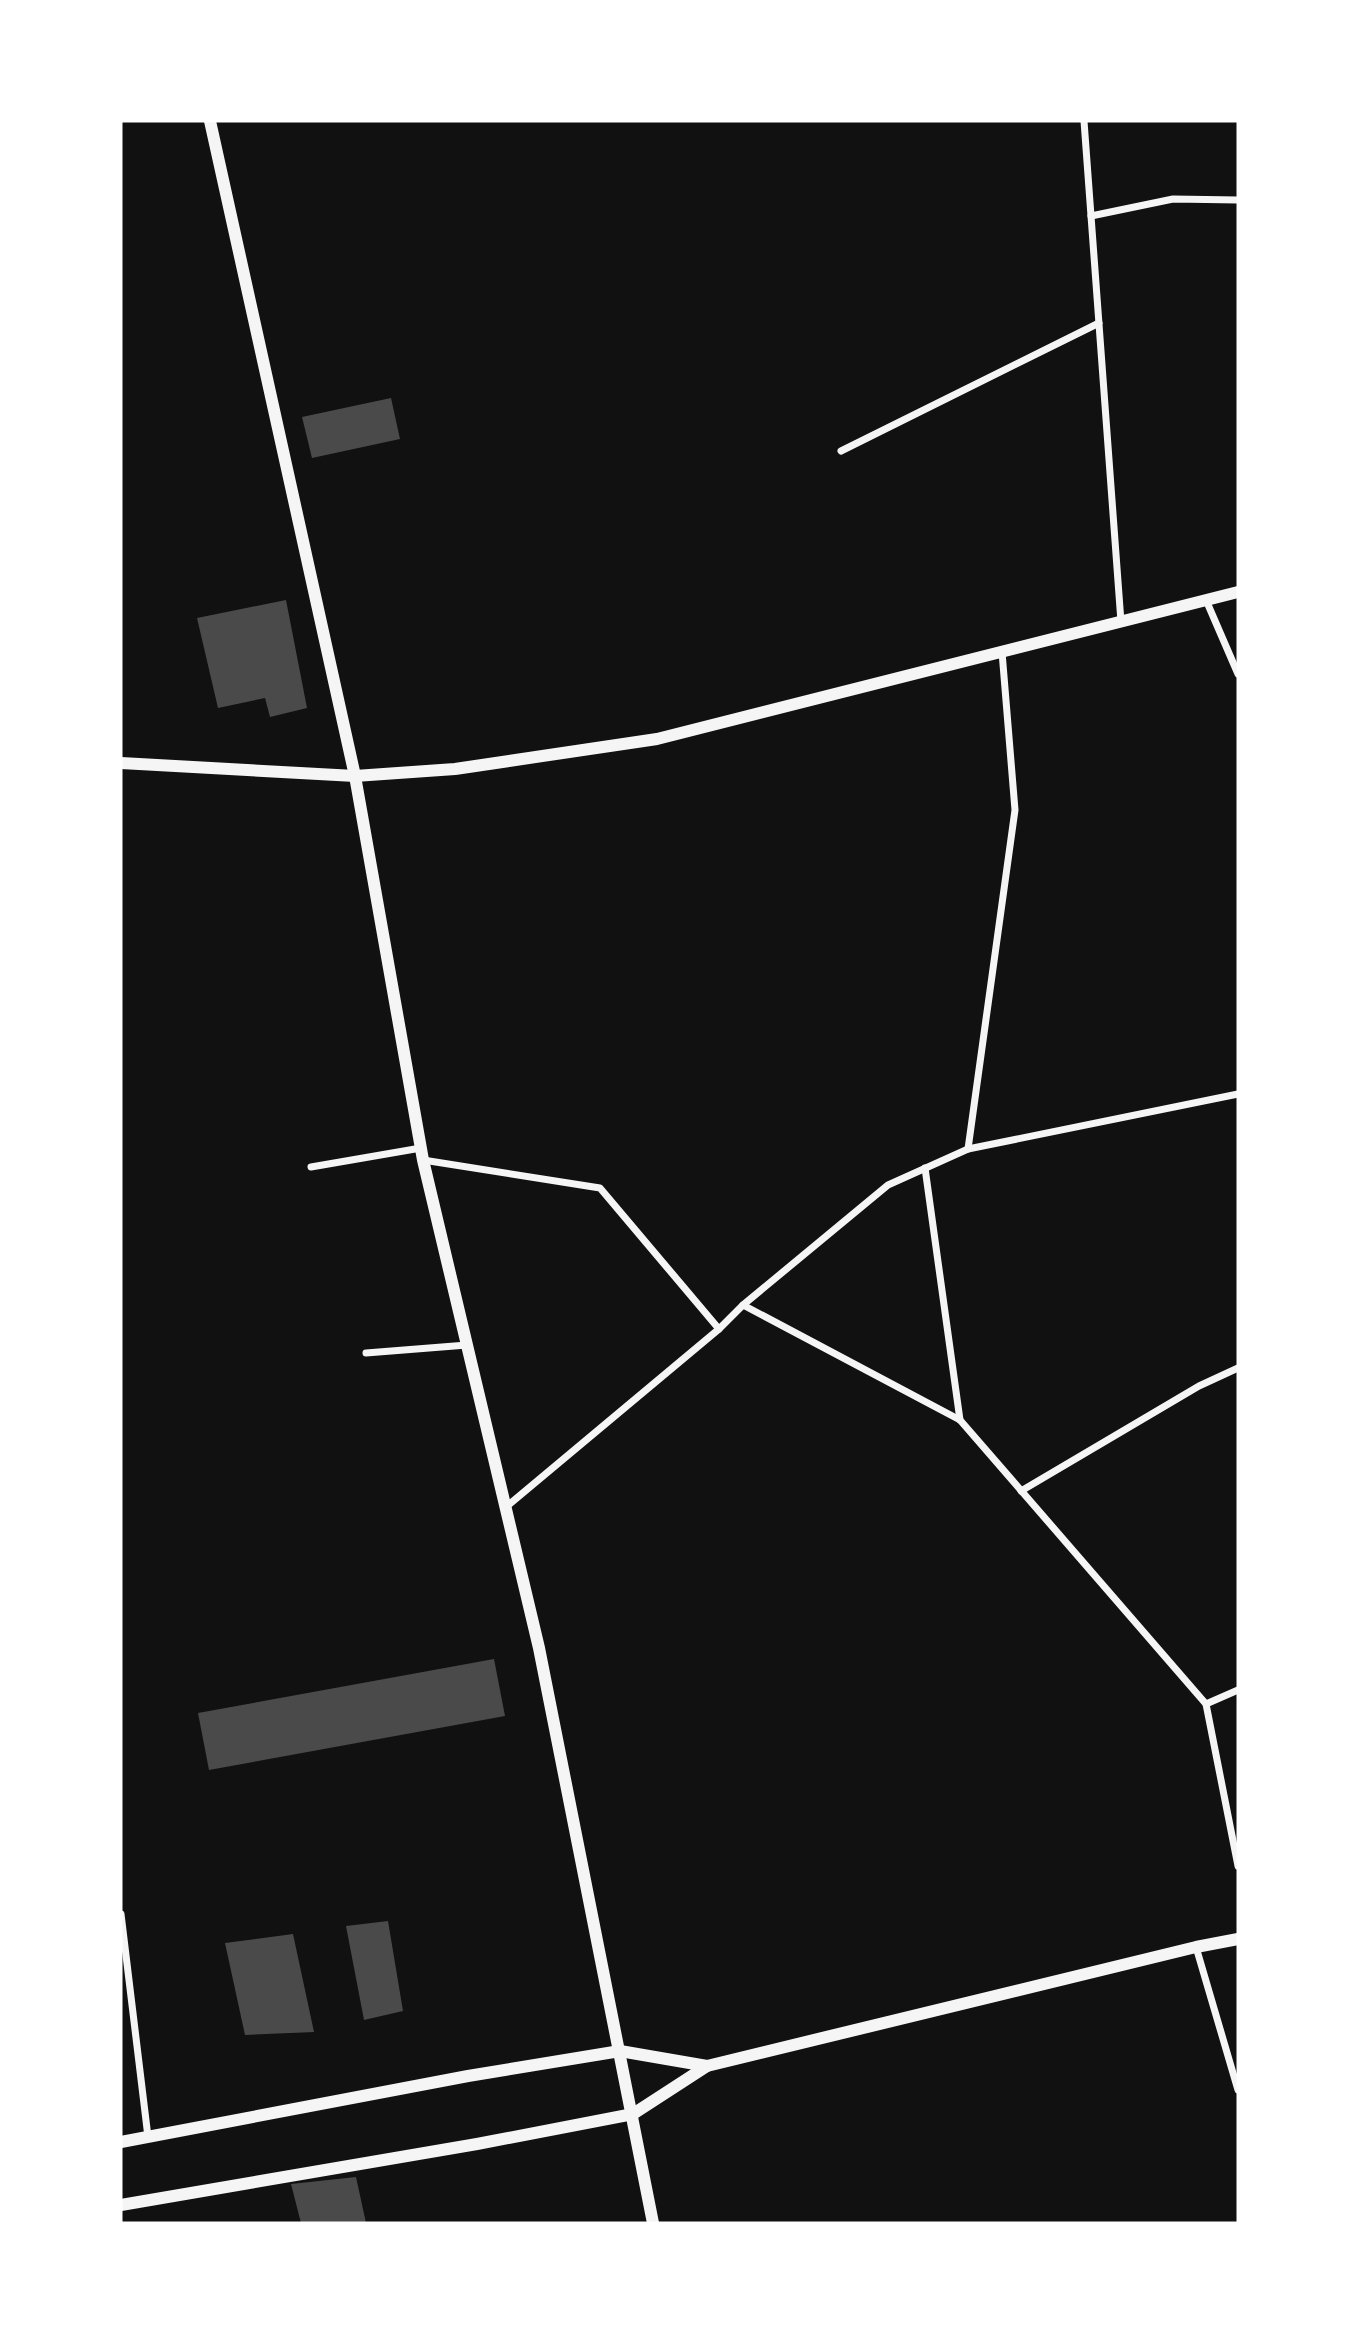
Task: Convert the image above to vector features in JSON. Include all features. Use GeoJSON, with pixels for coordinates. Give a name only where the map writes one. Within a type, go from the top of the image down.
{"type":"FeatureCollection","features":[{"type":"Feature","properties":{"kind":"street"},"geometry":{"type":"LineString","coordinates":[[210,121],[355,776],[422,1154],[539,1648],[653,2223]]}},
{"type":"Feature","properties":{"kind":"street"},"geometry":{"type":"LineString","coordinates":[[1084,121],[1121,622]]}},
{"type":"Feature","properties":{"kind":"street"},"geometry":{"type":"LineString","coordinates":[[1091,216],[1173,199],[1238,200]]}},
{"type":"Feature","properties":{"kind":"street"},"geometry":{"type":"LineString","coordinates":[[841,451],[1099,323]]}},
{"type":"Feature","properties":{"kind":"street"},"geometry":{"type":"LineString","coordinates":[[121,763],[355,776],[455,769],[657,739],[1238,592]]}},
{"type":"Feature","properties":{"kind":"street"},"geometry":{"type":"LineString","coordinates":[[1206,600],[1238,674]]}},
{"type":"Feature","properties":{"kind":"street"},"geometry":{"type":"LineString","coordinates":[[968,1149],[1014,810],[1002,652]]}},
{"type":"Feature","properties":{"kind":"street"},"geometry":{"type":"LineString","coordinates":[[506,1507],[888,1185],[968,1149],[1238,1094]]}},
{"type":"Feature","properties":{"kind":"street"},"geometry":{"type":"LineString","coordinates":[[311,1167],[422,1154],[600,1188],[719,1329]]}},
{"type":"Feature","properties":{"kind":"street"},"geometry":{"type":"LineString","coordinates":[[925,1168],[960,1420]]}},
{"type":"Feature","properties":{"kind":"street"},"geometry":{"type":"LineString","coordinates":[[743,1305],[960,1420],[1206,1704],[1238,1866]]}},
{"type":"Feature","properties":{"kind":"street"},"geometry":{"type":"LineString","coordinates":[[366,1353],[467,1345]]}},
{"type":"Feature","properties":{"kind":"street"},"geometry":{"type":"LineString","coordinates":[[1021,1491],[1199,1386],[1238,1368]]}},
{"type":"Feature","properties":{"kind":"street"},"geometry":{"type":"LineString","coordinates":[[1206,1704],[1238,1690]]}},
{"type":"Feature","properties":{"kind":"street"},"geometry":{"type":"LineString","coordinates":[[121,1914],[148,2137]]}},
{"type":"Feature","properties":{"kind":"street"},"geometry":{"type":"LineString","coordinates":[[121,2205],[477,2144],[633,2114],[707,2066],[1238,1939]]}},
{"type":"Feature","properties":{"kind":"street"},"geometry":{"type":"LineString","coordinates":[[1196,1947],[1238,2090]]}},
{"type":"Feature","properties":{"kind":"street"},"geometry":{"type":"LineString","coordinates":[[121,2142],[468,2076],[620,2051],[707,2066]]}},
{"type":"Feature","properties":{"kind":"building"},"geometry":{"type":"Polygon","coordinates":[[[391,398],[400,439],[312,458],[302,417],[391,398]]]}},
{"type":"Feature","properties":{"kind":"building"},"geometry":{"type":"Polygon","coordinates":[[[286,600],[307,708],[270,717],[265,698],[218,708],[197,618],[286,600]]]}},
{"type":"Feature","properties":{"kind":"building"},"geometry":{"type":"Polygon","coordinates":[[[494,1659],[505,1716],[209,1770],[198,1713],[494,1659]]]}},
{"type":"Feature","properties":{"kind":"building"},"geometry":{"type":"Polygon","coordinates":[[[388,1921],[403,2011],[364,2020],[346,1926],[388,1921]]]}},
{"type":"Feature","properties":{"kind":"building"},"geometry":{"type":"Polygon","coordinates":[[[293,1934],[314,2032],[245,2035],[225,1943],[293,1934]]]}},
{"type":"Feature","properties":{"kind":"building"},"geometry":{"type":"Polygon","coordinates":[[[356,2177],[366,2223],[301,2223],[291,2184],[356,2177]]]}}]}
